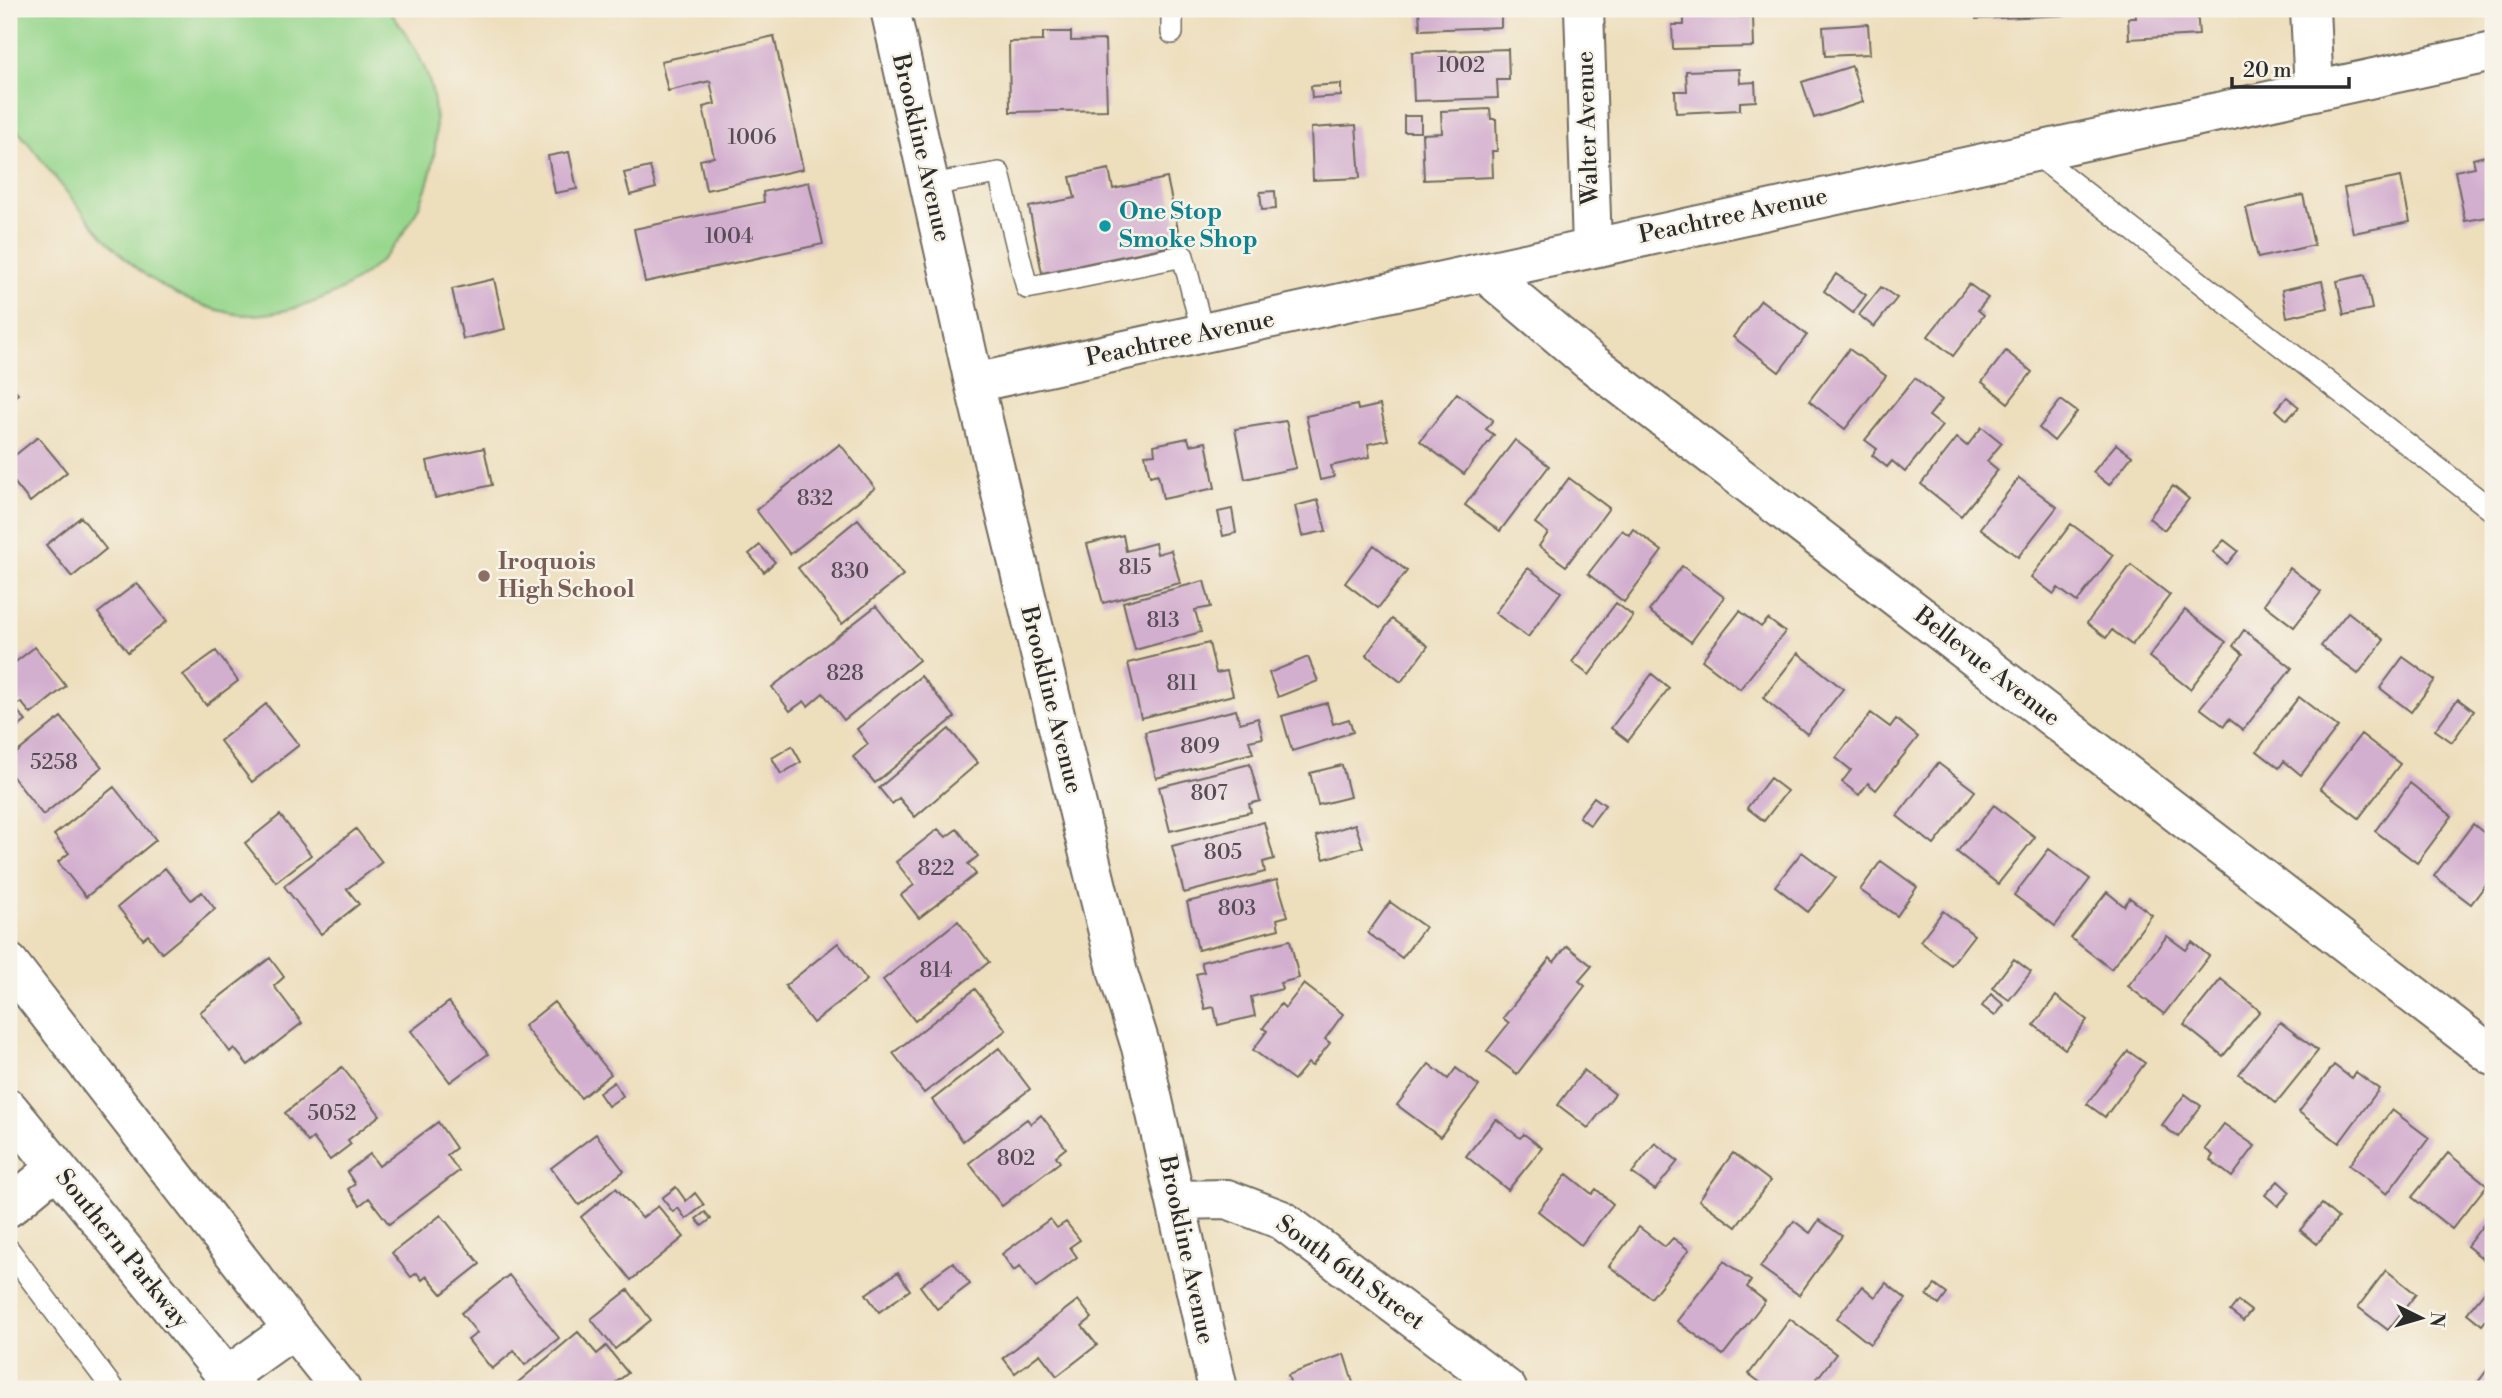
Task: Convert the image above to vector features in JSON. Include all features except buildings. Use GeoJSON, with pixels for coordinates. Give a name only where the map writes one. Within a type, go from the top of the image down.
{"type":"FeatureCollection","features":[{"type":"Feature","properties":{"kind":"street","name":"Brookline Avenue"},"geometry":{"type":"LineString","coordinates":[[890,9],[974,383],[1118,974],[1141,1047],[1218,1389]]}},
{"type":"Feature","properties":{"kind":"street","name":"Walter Avenue"},"geometry":{"type":"LineString","coordinates":[[1584,9],[1592,247]]}},
{"type":"Feature","properties":{"kind":"street"},"geometry":{"type":"LineString","coordinates":[[2310,9],[2314,91]]}},
{"type":"Feature","properties":{"kind":"street","name":"Peachtree Avenue"},"geometry":{"type":"LineString","coordinates":[[974,383],[2493,52]]}},
{"type":"Feature","properties":{"kind":"street","name":"Bellevue Avenue"},"geometry":{"type":"LineString","coordinates":[[1485,273],[1600,370],[2493,1056]]}},
{"type":"Feature","properties":{"kind":"street"},"geometry":{"type":"LineString","coordinates":[[9,963],[341,1389]]}},
{"type":"Feature","properties":{"kind":"street","name":"Southern Parkway"},"geometry":{"type":"LineString","coordinates":[[9,1109],[232,1383]]}},
{"type":"Feature","properties":{"kind":"street"},"geometry":{"type":"LineString","coordinates":[[9,1207],[56,1168]]}},
{"type":"Feature","properties":{"kind":"street","name":"South 6th Street"},"geometry":{"type":"LineString","coordinates":[[1176,1200],[1227,1199],[1282,1220],[1507,1389]]}},
{"type":"Feature","properties":{"kind":"street"},"geometry":{"type":"LineString","coordinates":[[232,1383],[293,1329]]}},
{"type":"Feature","properties":{"kind":"lane"},"geometry":{"type":"LineString","coordinates":[[1172,9],[1172,33]]}},
{"type":"Feature","properties":{"kind":"lane"},"geometry":{"type":"LineString","coordinates":[[2033,152],[2493,511]]}},
{"type":"Feature","properties":{"kind":"lane"},"geometry":{"type":"LineString","coordinates":[[930,185],[999,173],[1027,288],[1183,256],[1203,334]]}},
{"type":"Feature","properties":{"kind":"lane"},"geometry":{"type":"LineString","coordinates":[[9,1250],[113,1389]]}},
{"type":"Feature","properties":{"kind":"green space"},"geometry":{"type":"Polygon","coordinates":[[[9,9],[388,9],[411,41],[423,65],[434,103],[436,133],[433,162],[426,189],[414,215],[399,239],[380,261],[358,279],[333,294],[283,311],[255,315],[230,313],[207,307],[165,288],[129,262],[97,229],[10,119],[9,9]]]}},
{"type":"Feature","properties":{"kind":"place","name":"One Stop Smoke Shop"},"geometry":{"type":"Point","coordinates":[1105,226]}},
{"type":"Feature","properties":{"kind":"place","name":"Iroquois High School"},"geometry":{"type":"Point","coordinates":[484,576]}}]}
